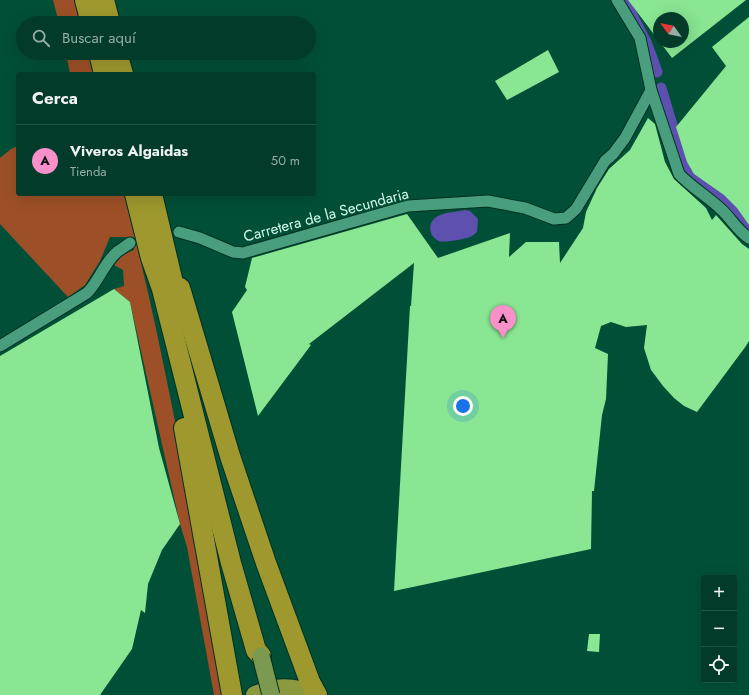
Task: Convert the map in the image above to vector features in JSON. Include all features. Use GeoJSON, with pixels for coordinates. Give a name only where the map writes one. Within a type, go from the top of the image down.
{"type":"FeatureCollection","features":[{"type":"Feature","properties":{"kind":"highway"},"geometry":{"type":"LineString","coordinates":[[85,0],[89,16]]}},
{"type":"Feature","properties":{"kind":"highway"},"geometry":{"type":"LineString","coordinates":[[104,0],[108,16]]}},
{"type":"Feature","properties":{"kind":"highway"},"geometry":{"type":"LineString","coordinates":[[101,60],[104,72]]}},
{"type":"Feature","properties":{"kind":"highway"},"geometry":{"type":"LineString","coordinates":[[119,60],[122,72]]}},
{"type":"Feature","properties":{"kind":"highway"},"geometry":{"type":"LineString","coordinates":[[135,196],[151,258],[162,289],[231,563],[256,650],[261,656]]}},
{"type":"Feature","properties":{"kind":"highway"},"geometry":{"type":"LineString","coordinates":[[152,196],[245,570],[262,649],[261,656]]}},
{"type":"Feature","properties":{"kind":"highway"},"geometry":{"type":"LineString","coordinates":[[151,258],[188,447],[232,695]]}},
{"type":"Feature","properties":{"kind":"highway"},"geometry":{"type":"LineString","coordinates":[[170,266],[179,284],[228,448],[266,563],[310,682],[317,695]]}},
{"type":"Feature","properties":{"kind":"highway"},"geometry":{"type":"LineString","coordinates":[[255,695],[272,689],[290,688],[306,692],[311,695]]}},
{"type":"Feature","properties":{"kind":"main road"},"geometry":{"type":"LineString","coordinates":[[261,656],[271,695]]}},
{"type":"Feature","properties":{"kind":"street"},"geometry":{"type":"LineString","coordinates":[[617,0],[640,38],[652,90],[679,174],[722,210],[742,234],[749,238]]}},
{"type":"Feature","properties":{"kind":"street","name":"Carretera de la Secundaria"},"geometry":{"type":"LineString","coordinates":[[179,232],[200,238],[232,252],[243,253],[408,206],[488,201],[525,208],[554,220],[566,218],[576,210],[605,160],[625,138],[652,90]]}},
{"type":"Feature","properties":{"kind":"street"},"geometry":{"type":"LineString","coordinates":[[0,346],[87,293],[94,286],[106,264],[116,253],[130,243]]}},
{"type":"Feature","properties":{"kind":"shaded area"},"geometry":{"type":"Polygon","coordinates":[[[53,0],[75,0],[78,16],[57,16],[53,0]]]}},
{"type":"Feature","properties":{"kind":"shaded area"},"geometry":{"type":"Polygon","coordinates":[[[67,60],[90,60],[93,72],[70,72],[67,60]]]}},
{"type":"Feature","properties":{"kind":"shaded area"},"geometry":{"type":"Polygon","coordinates":[[[16,147],[16,196],[124,196],[154,318],[167,381],[191,506],[224,695],[214,695],[187,547],[180,524],[130,302],[114,289],[124,286],[123,270],[114,265],[124,254],[134,250],[131,237],[110,237],[100,261],[85,285],[68,297],[0,224],[0,158],[16,147]]]}},
{"type":"Feature","properties":{"kind":"shaded area"},"geometry":{"type":"Polygon","coordinates":[[[465,210],[470,211],[478,219],[477,232],[469,237],[455,240],[439,241],[435,239],[430,229],[434,219],[444,214],[465,210]]]}},
{"type":"Feature","properties":{"kind":"building"},"geometry":{"type":"Polygon","coordinates":[[[628,0],[746,0],[689,45],[689,12],[653,12],[653,33],[628,0]]]}},
{"type":"Feature","properties":{"kind":"building"},"geometry":{"type":"Polygon","coordinates":[[[749,17],[749,225],[737,208],[724,195],[694,174],[687,162],[676,127],[726,66],[712,47],[749,17]]]}},
{"type":"Feature","properties":{"kind":"building"},"geometry":{"type":"Polygon","coordinates":[[[664,48],[685,48],[672,58],[664,48]]]}},
{"type":"Feature","properties":{"kind":"building"},"geometry":{"type":"Polygon","coordinates":[[[548,50],[559,72],[507,100],[495,81],[548,50]]]}},
{"type":"Feature","properties":{"kind":"building"},"geometry":{"type":"Polygon","coordinates":[[[648,118],[655,124],[665,162],[674,179],[706,208],[712,220],[716,215],[742,244],[749,249],[749,341],[697,412],[684,406],[674,398],[651,370],[644,348],[647,325],[626,327],[611,322],[601,326],[595,348],[608,354],[606,399],[602,415],[594,491],[592,491],[591,549],[394,591],[410,306],[414,263],[309,344],[311,345],[258,416],[232,312],[247,290],[245,287],[252,258],[407,214],[438,258],[510,233],[509,257],[526,242],[559,242],[560,263],[583,228],[586,212],[597,188],[609,169],[630,150],[648,118]]]}},
{"type":"Feature","properties":{"kind":"building"},"geometry":{"type":"Polygon","coordinates":[[[114,289],[130,302],[159,448],[180,524],[162,550],[148,584],[145,613],[141,610],[132,649],[100,695],[0,695],[0,356],[114,289]]]}},
{"type":"Feature","properties":{"kind":"building"},"geometry":{"type":"Polygon","coordinates":[[[589,634],[600,634],[599,652],[587,651],[589,634]]]}},
{"type":"Feature","properties":{"kind":"waterway"},"geometry":{"type":"LineString","coordinates":[[624,0],[646,42],[657,72]]}},
{"type":"Feature","properties":{"kind":"waterway"},"geometry":{"type":"LineString","coordinates":[[661,88],[686,172],[727,201],[749,231]]}},
{"type":"Feature","properties":{"kind":"place","name":"Viveros Algaidas"},"geometry":{"type":"Point","coordinates":[503,338]}}]}
